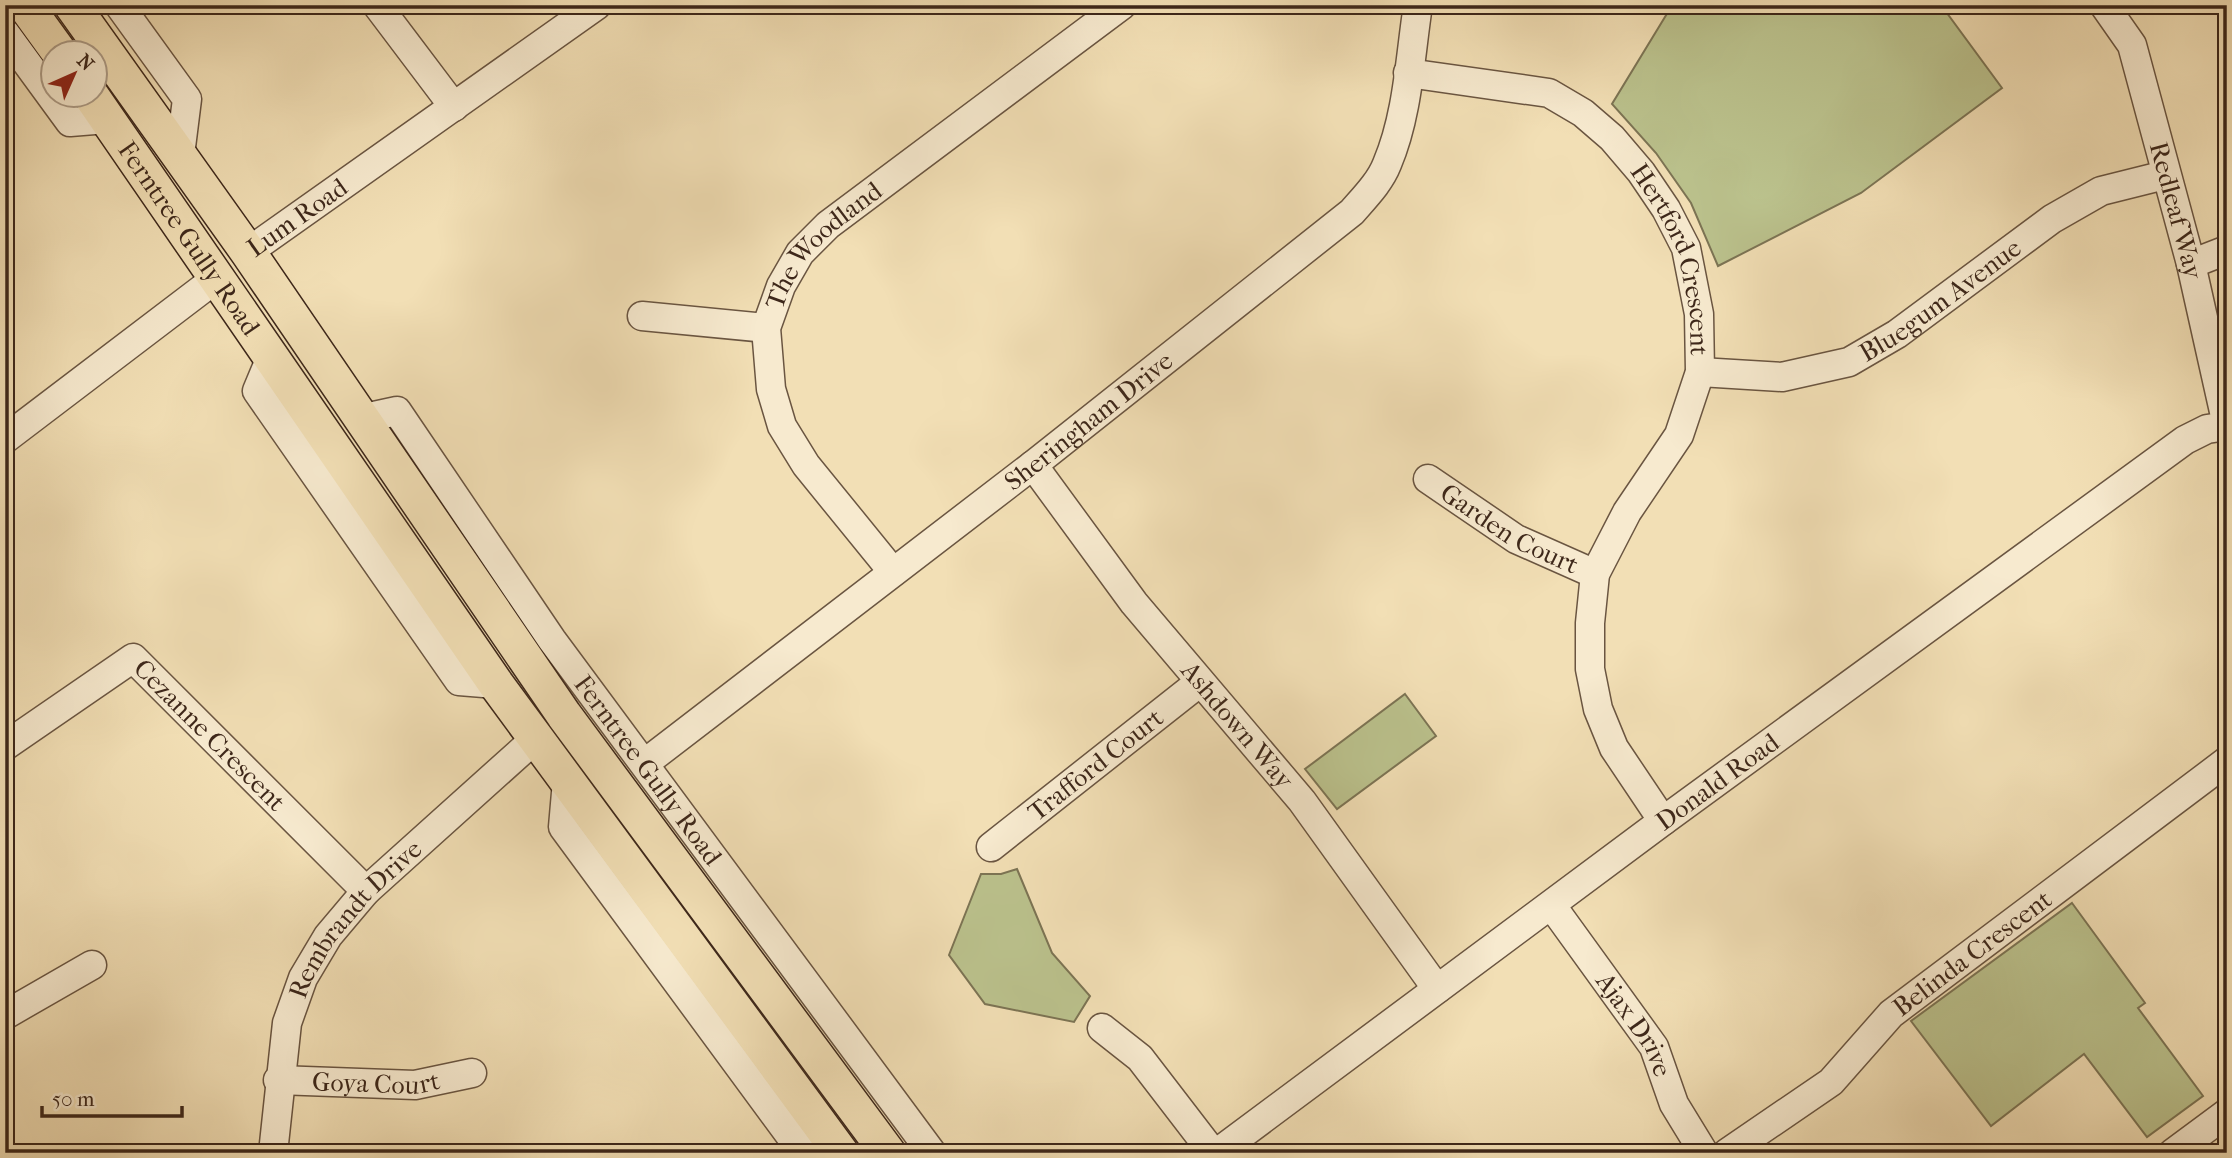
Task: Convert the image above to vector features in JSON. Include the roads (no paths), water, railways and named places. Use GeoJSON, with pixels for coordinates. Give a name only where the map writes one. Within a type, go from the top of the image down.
{"type":"FeatureCollection","features":[{"type":"Feature","properties":{"kind":"main road"},"geometry":{"type":"LineString","coordinates":[[25,5],[49,38]]}},
{"type":"Feature","properties":{"kind":"main road","name":"Ferntree Gully Road"},"geometry":{"type":"LineString","coordinates":[[72,5],[248,253],[564,715],[888,1153]]}},
{"type":"Feature","properties":{"kind":"main road"},"geometry":{"type":"LineString","coordinates":[[108,105],[139,97]]}},
{"type":"Feature","properties":{"kind":"main road","name":"Ferntree Gully Road"},"geometry":{"type":"LineString","coordinates":[[100,108],[820,1149]]}},
{"type":"Feature","properties":{"kind":"main road","name":"Lum Road"},"geometry":{"type":"LineString","coordinates":[[218,277],[248,253]]}},
{"type":"Feature","properties":{"kind":"main road"},"geometry":{"type":"LineString","coordinates":[[330,440],[360,418]]}},
{"type":"Feature","properties":{"kind":"main road"},"geometry":{"type":"LineString","coordinates":[[535,739],[564,715]]}},
{"type":"Feature","properties":{"kind":"street","name":"Ferntree Gully Road"},"geometry":{"type":"LineString","coordinates":[[118,5],[187,99],[180,155]]}},
{"type":"Feature","properties":{"kind":"street"},"geometry":{"type":"LineString","coordinates":[[377,5],[454,107]]}},
{"type":"Feature","properties":{"kind":"street","name":"Lum Road"},"geometry":{"type":"LineString","coordinates":[[248,253],[597,5]]}},
{"type":"Feature","properties":{"kind":"street","name":"The Woodland"},"geometry":{"type":"LineString","coordinates":[[893,572],[806,465],[782,426],[771,388],[766,328],[781,286],[800,253],[828,225],[1122,5]]}},
{"type":"Feature","properties":{"kind":"street","name":"Sheringham Drive"},"geometry":{"type":"LineString","coordinates":[[645,763],[1033,465],[1352,212],[1374,188],[1387,166],[1398,131],[1418,5]]}},
{"type":"Feature","properties":{"kind":"street","name":"Redleaf Way"},"geometry":{"type":"LineString","coordinates":[[2104,5],[2132,45],[2191,264],[2227,426]]}},
{"type":"Feature","properties":{"kind":"street","name":"Ferntree Gully Road"},"geometry":{"type":"LineString","coordinates":[[5,33],[38,78]]}},
{"type":"Feature","properties":{"kind":"street","name":"Hertford Crescent"},"geometry":{"type":"LineString","coordinates":[[1408,73],[1549,93],[1583,113],[1612,138],[1666,209],[1686,248],[1699,314],[1700,372],[1679,435],[1627,512],[1595,575],[1590,623],[1590,669],[1598,709],[1614,748],[1663,821]]}},
{"type":"Feature","properties":{"kind":"street","name":"Ferntree Gully Road"},"geometry":{"type":"LineString","coordinates":[[60,108],[70,122],[97,108]]}},
{"type":"Feature","properties":{"kind":"street","name":"Bluegum Avenue"},"geometry":{"type":"LineString","coordinates":[[1700,372],[1782,377],[1849,362],[1897,334],[2052,219],[2101,191],[2165,175]]}},
{"type":"Feature","properties":{"kind":"street"},"geometry":{"type":"LineString","coordinates":[[2191,264],[2227,250]]}},
{"type":"Feature","properties":{"kind":"street","name":"Lum Road"},"geometry":{"type":"LineString","coordinates":[[8,431],[218,277]]}},
{"type":"Feature","properties":{"kind":"street"},"geometry":{"type":"LineString","coordinates":[[642,316],[766,328]]}},
{"type":"Feature","properties":{"kind":"street","name":"Ferntree Gully Road"},"geometry":{"type":"LineString","coordinates":[[272,355],[257,391],[459,681],[496,684]]}},
{"type":"Feature","properties":{"kind":"street","name":"Ferntree Gully Road"},"geometry":{"type":"LineString","coordinates":[[360,418],[397,411],[552,640],[932,1153]]}},
{"type":"Feature","properties":{"kind":"street","name":"Donald Road"},"geometry":{"type":"LineString","coordinates":[[1215,1153],[1552,906],[1663,821],[2185,440],[2207,429],[2227,426]]}},
{"type":"Feature","properties":{"kind":"street","name":"Ashdown Way"},"geometry":{"type":"LineString","coordinates":[[1033,465],[1134,603],[1302,801],[1437,989]]}},
{"type":"Feature","properties":{"kind":"street","name":"Garden Court"},"geometry":{"type":"LineString","coordinates":[[1428,479],[1516,539],[1595,575]]}},
{"type":"Feature","properties":{"kind":"street","name":"Cezanne Crescent"},"geometry":{"type":"LineString","coordinates":[[5,746],[133,658],[366,891]]}},
{"type":"Feature","properties":{"kind":"street","name":"Trafford Court"},"geometry":{"type":"LineString","coordinates":[[990,847],[1200,682]]}},
{"type":"Feature","properties":{"kind":"street","name":"Rembrandt Drive"},"geometry":{"type":"LineString","coordinates":[[273,1153],[278,1080],[287,1023],[303,978],[328,936],[366,891],[535,739]]}},
{"type":"Feature","properties":{"kind":"street","name":"Belinda Crescent"},"geometry":{"type":"LineString","coordinates":[[1727,1153],[1831,1082],[1891,1014],[2227,761]]}},
{"type":"Feature","properties":{"kind":"street","name":"Ajax Drive"},"geometry":{"type":"LineString","coordinates":[[1552,906],[1654,1047],[1674,1104],[1704,1153]]}},
{"type":"Feature","properties":{"kind":"street"},"geometry":{"type":"LineString","coordinates":[[5,1015],[92,965]]}},
{"type":"Feature","properties":{"kind":"street"},"geometry":{"type":"LineString","coordinates":[[1102,1028],[1140,1058],[1215,1153]]}},
{"type":"Feature","properties":{"kind":"street","name":"Goya Court"},"geometry":{"type":"LineString","coordinates":[[278,1080],[415,1085],[472,1073]]}},
{"type":"Feature","properties":{"kind":"street"},"geometry":{"type":"LineString","coordinates":[[2173,1153],[2227,1113]]}}]}
